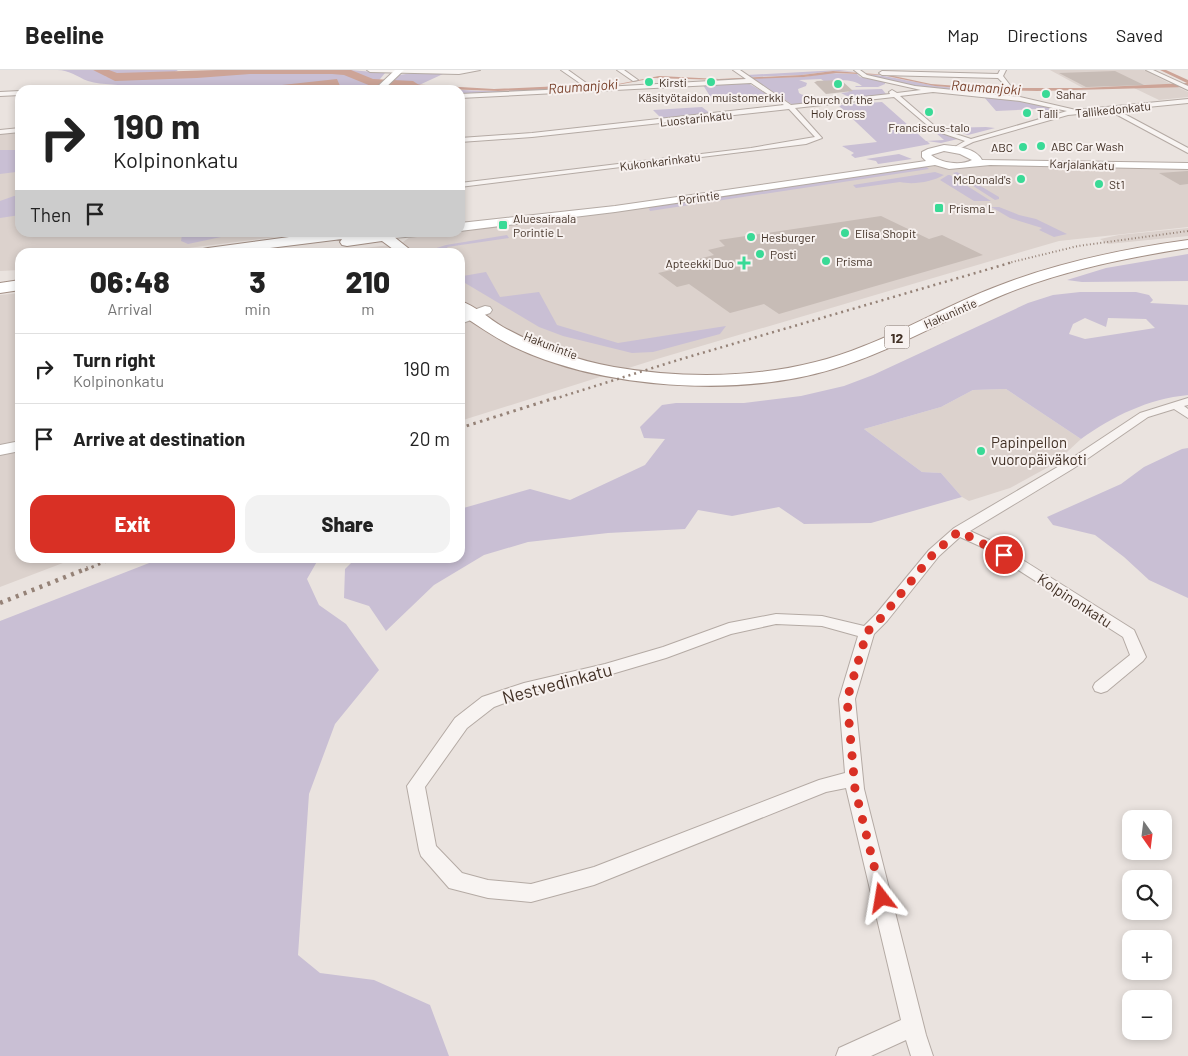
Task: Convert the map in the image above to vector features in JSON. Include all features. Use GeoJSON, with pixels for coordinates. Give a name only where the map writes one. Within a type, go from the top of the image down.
{"type":"FeatureCollection","features":[{"type":"Feature","properties":{"kind":"highway"},"geometry":{"type":"LineString","coordinates":[[341,241],[371,245],[382,241]]}},
{"type":"Feature","properties":{"kind":"highway"},"geometry":{"type":"LineString","coordinates":[[256,248],[341,241],[382,241]]}},
{"type":"Feature","properties":{"kind":"highway"},"geometry":{"type":"LineString","coordinates":[[286,248],[305,244]]}},
{"type":"Feature","properties":{"kind":"highway","name":"Hakunintie"},"geometry":{"type":"LineString","coordinates":[[469,313],[523,345],[573,364],[618,374],[649,378],[683,379],[760,377],[825,366],[880,345],[1002,290],[1036,278],[1104,258],[1188,244]]}},
{"type":"Feature","properties":{"kind":"highway"},"geometry":{"type":"LineString","coordinates":[[0,280],[15,278]]}},
{"type":"Feature","properties":{"kind":"highway"},"geometry":{"type":"LineString","coordinates":[[0,288],[15,286]]}},
{"type":"Feature","properties":{"kind":"main road"},"geometry":{"type":"LineString","coordinates":[[384,85],[399,71]]}},
{"type":"Feature","properties":{"kind":"main road"},"geometry":{"type":"LineString","coordinates":[[955,149],[975,159],[959,166],[932,160],[926,154],[933,150],[955,149]]}},
{"type":"Feature","properties":{"kind":"main road","name":"Karjalankatu"},"geometry":{"type":"LineString","coordinates":[[975,159],[1188,161]]}},
{"type":"Feature","properties":{"kind":"main road","name":"Karjalankatu"},"geometry":{"type":"LineString","coordinates":[[975,159],[1188,166]]}},
{"type":"Feature","properties":{"kind":"main road","name":"Porintie"},"geometry":{"type":"LineString","coordinates":[[465,220],[634,201],[932,160]]}},
{"type":"Feature","properties":{"kind":"main road","name":"Porintie"},"geometry":{"type":"LineString","coordinates":[[465,226],[614,209],[932,160]]}},
{"type":"Feature","properties":{"kind":"main road"},"geometry":{"type":"LineString","coordinates":[[382,241],[398,237]]}},
{"type":"Feature","properties":{"kind":"main road"},"geometry":{"type":"LineString","coordinates":[[0,450],[15,447]]}},
{"type":"Feature","properties":{"kind":"street"},"geometry":{"type":"LineString","coordinates":[[370,70],[459,72],[477,70]]}},
{"type":"Feature","properties":{"kind":"street"},"geometry":{"type":"LineString","coordinates":[[564,70],[587,86]]}},
{"type":"Feature","properties":{"kind":"street"},"geometry":{"type":"LineString","coordinates":[[620,70],[635,80]]}},
{"type":"Feature","properties":{"kind":"street"},"geometry":{"type":"LineString","coordinates":[[736,70],[792,108]]}},
{"type":"Feature","properties":{"kind":"street"},"geometry":{"type":"LineString","coordinates":[[904,70],[910,76]]}},
{"type":"Feature","properties":{"kind":"street"},"geometry":{"type":"LineString","coordinates":[[956,70],[968,76],[974,82]]}},
{"type":"Feature","properties":{"kind":"street"},"geometry":{"type":"LineString","coordinates":[[1149,70],[1184,86]]}},
{"type":"Feature","properties":{"kind":"street"},"geometry":{"type":"LineString","coordinates":[[860,72],[910,76],[968,76],[1002,73],[1011,88]]}},
{"type":"Feature","properties":{"kind":"street"},"geometry":{"type":"LineString","coordinates":[[860,72],[894,83],[931,91],[1020,99],[1076,112]]}},
{"type":"Feature","properties":{"kind":"street"},"geometry":{"type":"LineString","coordinates":[[465,96],[747,79]]}},
{"type":"Feature","properties":{"kind":"street"},"geometry":{"type":"LineString","coordinates":[[894,83],[886,88],[935,129],[971,141]]}},
{"type":"Feature","properties":{"kind":"street","name":"Luostarinkatu"},"geometry":{"type":"LineString","coordinates":[[465,140],[532,135],[792,108],[931,91]]}},
{"type":"Feature","properties":{"kind":"street"},"geometry":{"type":"LineString","coordinates":[[0,94],[15,93]]}},
{"type":"Feature","properties":{"kind":"street","name":"Tallikedonkatu"},"geometry":{"type":"LineString","coordinates":[[955,149],[971,141],[1056,116],[1111,108],[1188,101]]}},
{"type":"Feature","properties":{"kind":"street","name":"Kukonkarinkatu"},"geometry":{"type":"LineString","coordinates":[[465,184],[817,140],[818,136],[792,108]]}},
{"type":"Feature","properties":{"kind":"street"},"geometry":{"type":"LineString","coordinates":[[1111,108],[1188,151]]}},
{"type":"Feature","properties":{"kind":"street"},"geometry":{"type":"LineString","coordinates":[[0,132],[15,130]]}},
{"type":"Feature","properties":{"kind":"street"},"geometry":{"type":"LineString","coordinates":[[922,1056],[912,1025],[854,779],[847,699],[867,632],[882,617],[934,553],[959,531],[1070,465],[1144,415],[1181,402],[1188,415]]}},
{"type":"Feature","properties":{"kind":"street","name":"Kolpinonkatu"},"geometry":{"type":"LineString","coordinates":[[959,531],[989,545],[1129,634],[1138,656],[1101,687]]}},
{"type":"Feature","properties":{"kind":"street","name":"Nestvedinkatu"},"geometry":{"type":"LineString","coordinates":[[854,779],[826,785],[594,876],[532,893],[488,889],[456,881],[428,850],[416,786],[461,723],[488,702],[530,687],[605,670],[666,652],[729,629],[776,619],[822,621],[867,632]]}},
{"type":"Feature","properties":{"kind":"street"},"geometry":{"type":"LineString","coordinates":[[846,1056],[912,1025]]}},
{"type":"Feature","properties":{"kind":"shaded area"},"geometry":{"type":"Polygon","coordinates":[[[62,70],[93,70],[105,73],[105,76],[109,77],[185,76],[246,72],[343,73],[350,70],[385,73],[374,85],[116,85],[84,79],[62,70]]]}},
{"type":"Feature","properties":{"kind":"shaded area"},"geometry":{"type":"Polygon","coordinates":[[[106,70],[178,70],[170,75],[120,76],[106,70]]]}},
{"type":"Feature","properties":{"kind":"shaded area"},"geometry":{"type":"Polygon","coordinates":[[[839,70],[856,72],[833,71],[802,75],[750,77],[747,75],[839,70]]]}},
{"type":"Feature","properties":{"kind":"shaded area"},"geometry":{"type":"Polygon","coordinates":[[[1050,70],[1144,70],[1173,85],[1083,88],[1050,70]]]}},
{"type":"Feature","properties":{"kind":"shaded area"},"geometry":{"type":"Polygon","coordinates":[[[1160,70],[1166,70],[1188,80],[1188,87],[1037,91],[983,90],[935,86],[882,75],[836,73],[804,77],[722,80],[654,78],[606,87],[498,91],[465,90],[465,87],[494,89],[562,86],[590,87],[613,85],[659,76],[719,79],[802,75],[833,71],[889,75],[931,84],[986,88],[1083,88],[1187,83],[1160,70]]]}},
{"type":"Feature","properties":{"kind":"shaded area"},"geometry":{"type":"Polygon","coordinates":[[[413,73],[443,74],[419,85],[389,85],[399,75],[413,73]]]}},
{"type":"Feature","properties":{"kind":"shaded area"},"geometry":{"type":"Polygon","coordinates":[[[827,73],[857,74],[860,77],[885,82],[885,84],[878,87],[856,87],[862,86],[858,83],[839,80],[825,82],[821,79],[799,80],[807,83],[806,86],[798,89],[799,93],[807,96],[823,97],[832,101],[793,105],[751,78],[804,77],[827,73]]]}},
{"type":"Feature","properties":{"kind":"shaded area"},"geometry":{"type":"Polygon","coordinates":[[[866,74],[946,87],[994,89],[1021,96],[947,91],[903,84],[866,74]]]}},
{"type":"Feature","properties":{"kind":"shaded area"},"geometry":{"type":"Polygon","coordinates":[[[337,79],[340,85],[282,85],[337,79]]]}},
{"type":"Feature","properties":{"kind":"shaded area"},"geometry":{"type":"Polygon","coordinates":[[[375,82],[426,85],[405,85],[375,82]]]}},
{"type":"Feature","properties":{"kind":"shaded area"},"geometry":{"type":"Polygon","coordinates":[[[746,82],[767,94],[713,101],[703,85],[746,82]]]}},
{"type":"Feature","properties":{"kind":"shaded area"},"geometry":{"type":"Polygon","coordinates":[[[565,86],[585,89],[465,94],[465,90],[508,91],[565,86]]]}},
{"type":"Feature","properties":{"kind":"shaded area"},"geometry":{"type":"Polygon","coordinates":[[[1178,87],[1188,92],[1188,97],[1159,100],[1134,88],[1178,87]]]}},
{"type":"Feature","properties":{"kind":"shaded area"},"geometry":{"type":"Polygon","coordinates":[[[882,89],[886,94],[853,99],[841,93],[849,92],[847,90],[882,89]]]}},
{"type":"Feature","properties":{"kind":"shaded area"},"geometry":{"type":"Polygon","coordinates":[[[984,97],[1016,100],[1061,109],[1045,114],[1036,109],[996,111],[984,97]]]}},
{"type":"Feature","properties":{"kind":"shaded area"},"geometry":{"type":"Polygon","coordinates":[[[882,102],[926,141],[944,140],[935,132],[938,131],[958,139],[941,143],[927,141],[930,144],[855,158],[851,155],[854,153],[842,146],[877,142],[838,105],[882,102]]]}},
{"type":"Feature","properties":{"kind":"shaded area"},"geometry":{"type":"Polygon","coordinates":[[[702,107],[711,114],[662,119],[653,110],[702,107]]]}},
{"type":"Feature","properties":{"kind":"shaded area"},"geometry":{"type":"Polygon","coordinates":[[[943,128],[995,128],[968,135],[943,128]]]}},
{"type":"Feature","properties":{"kind":"shaded area"},"geometry":{"type":"Polygon","coordinates":[[[15,130],[15,237],[276,237],[188,248],[15,248],[15,270],[0,271],[0,132],[15,130]]]}},
{"type":"Feature","properties":{"kind":"shaded area"},"geometry":{"type":"Polygon","coordinates":[[[0,150],[15,150],[15,172],[0,174],[0,150]]]}},
{"type":"Feature","properties":{"kind":"shaded area"},"geometry":{"type":"Polygon","coordinates":[[[899,154],[912,159],[878,164],[876,161],[866,159],[899,154]]]}},
{"type":"Feature","properties":{"kind":"shaded area"},"geometry":{"type":"Polygon","coordinates":[[[929,164],[1188,168],[1188,227],[1059,241],[657,359],[465,419],[465,248],[363,248],[400,244],[410,237],[465,237],[465,229],[929,164]]]}},
{"type":"Feature","properties":{"kind":"shaded area"},"geometry":{"type":"Polygon","coordinates":[[[924,165],[929,169],[650,211],[649,209],[652,205],[924,165]]]}},
{"type":"Feature","properties":{"kind":"shaded area"},"geometry":{"type":"Polygon","coordinates":[[[935,172],[944,175],[916,183],[900,182],[856,188],[853,185],[935,172]]]}},
{"type":"Feature","properties":{"kind":"shaded area"},"geometry":{"type":"Polygon","coordinates":[[[957,172],[999,197],[999,199],[995,200],[953,173],[957,172]]]}},
{"type":"Feature","properties":{"kind":"shaded area"},"geometry":{"type":"Polygon","coordinates":[[[948,175],[991,201],[974,201],[940,180],[948,175]]]}},
{"type":"Feature","properties":{"kind":"shaded area"},"geometry":{"type":"Polygon","coordinates":[[[15,196],[15,216],[0,218],[0,201],[15,196]]]}},
{"type":"Feature","properties":{"kind":"shaded area"},"geometry":{"type":"Polygon","coordinates":[[[985,207],[999,207],[1036,219],[1067,234],[1054,237],[1039,230],[1042,228],[1010,218],[993,208],[985,207]]]}},
{"type":"Feature","properties":{"kind":"shaded area"},"geometry":{"type":"Polygon","coordinates":[[[1188,228],[1188,236],[1108,244],[1100,239],[1119,235],[1188,228]]]}},
{"type":"Feature","properties":{"kind":"shaded area"},"geometry":{"type":"Polygon","coordinates":[[[507,235],[509,238],[448,248],[437,248],[507,235]]]}},
{"type":"Feature","properties":{"kind":"shaded area"},"geometry":{"type":"Polygon","coordinates":[[[182,237],[221,237],[188,244],[181,241],[182,237]]]}},
{"type":"Feature","properties":{"kind":"shaded area"},"geometry":{"type":"Polygon","coordinates":[[[1188,254],[1188,281],[1082,282],[1067,280],[1106,268],[1188,254]]]}},
{"type":"Feature","properties":{"kind":"shaded area"},"geometry":{"type":"Polygon","coordinates":[[[486,272],[500,297],[539,292],[557,325],[618,343],[726,326],[720,334],[653,352],[632,353],[563,336],[539,327],[465,283],[465,276],[486,272]]]}},
{"type":"Feature","properties":{"kind":"shaded area"},"geometry":{"type":"Polygon","coordinates":[[[1080,292],[1136,292],[1149,295],[1153,300],[1150,303],[1188,305],[1188,395],[1159,400],[1132,410],[1118,416],[1081,439],[1006,389],[973,390],[941,407],[864,429],[922,472],[941,473],[962,497],[871,523],[804,524],[779,507],[732,516],[698,510],[685,529],[608,533],[528,542],[484,555],[434,585],[386,631],[369,606],[344,598],[345,569],[351,563],[465,563],[465,508],[530,489],[570,500],[645,465],[665,439],[644,438],[640,427],[662,405],[676,403],[744,403],[801,396],[844,386],[873,375],[1028,303],[1053,295],[1080,292]],[[1085,318],[1073,324],[1069,334],[1085,339],[1155,328],[1146,319],[1108,318],[1106,327],[1085,318]]]}},
{"type":"Feature","properties":{"kind":"shaded area"},"geometry":{"type":"Polygon","coordinates":[[[15,294],[15,563],[63,563],[0,587],[0,295],[15,294]]]}},
{"type":"Feature","properties":{"kind":"shaded area","name":"Papinpellon vuoropäiväkoti"},"geometry":{"type":"Polygon","coordinates":[[[1006,389],[1081,439],[1054,464],[1010,488],[969,501],[962,497],[941,473],[922,472],[864,429],[941,407],[973,390],[1006,389]]]}},
{"type":"Feature","properties":{"kind":"shaded area"},"geometry":{"type":"Polygon","coordinates":[[[1188,448],[1188,598],[1149,580],[1124,557],[1095,535],[1053,525],[1047,517],[1121,484],[1144,467],[1188,448]]]}},
{"type":"Feature","properties":{"kind":"shaded area"},"geometry":{"type":"Polygon","coordinates":[[[149,563],[316,563],[307,579],[319,605],[346,624],[379,670],[335,724],[309,794],[298,955],[320,973],[374,980],[430,1005],[449,1056],[0,1056],[0,621],[149,563]]]}},
{"type":"Feature","properties":{"kind":"building"},"geometry":{"type":"Polygon","coordinates":[[[1115,71],[1144,85],[1086,87],[1059,73],[1115,71]]]}},
{"type":"Feature","properties":{"kind":"building"},"geometry":{"type":"Polygon","coordinates":[[[841,80],[853,91],[826,94],[814,82],[817,82],[815,81],[841,80]]]}},
{"type":"Feature","properties":{"kind":"building"},"geometry":{"type":"Polygon","coordinates":[[[1188,171],[1188,184],[1180,185],[1159,173],[1188,171]]]}},
{"type":"Feature","properties":{"kind":"building","name":"Prisma"},"geometry":{"type":"Polygon","coordinates":[[[881,216],[929,239],[942,235],[983,255],[779,314],[764,304],[730,313],[689,284],[677,287],[658,273],[671,270],[667,267],[714,255],[708,250],[725,246],[719,240],[881,216]]]}},
{"type":"Feature","properties":{"kind":"waterway","name":"Raumanjoki"},"geometry":{"type":"LineString","coordinates":[[99,70],[115,77],[197,75],[250,71],[332,71],[346,72],[371,82],[413,85]]}},
{"type":"Feature","properties":{"kind":"railway"},"geometry":{"type":"LineString","coordinates":[[1008,263],[1078,246],[1188,231]]}},
{"type":"Feature","properties":{"kind":"railway"},"geometry":{"type":"LineString","coordinates":[[554,399],[678,360],[1013,262]]}},
{"type":"Feature","properties":{"kind":"railway"},"geometry":{"type":"LineString","coordinates":[[465,426],[558,397]]}},
{"type":"Feature","properties":{"kind":"railway"},"geometry":{"type":"LineString","coordinates":[[85,570],[102,563]]}},
{"type":"Feature","properties":{"kind":"railway"},"geometry":{"type":"LineString","coordinates":[[0,603],[88,568]]}},
{"type":"Feature","properties":{"kind":"place","name":"Kirsti"},"geometry":{"type":"Point","coordinates":[649,82]}},
{"type":"Feature","properties":{"kind":"place","name":"Käsityötaidon muistomerkki"},"geometry":{"type":"Point","coordinates":[711,82]}},
{"type":"Feature","properties":{"kind":"place","name":"Church of the Holy Cross"},"geometry":{"type":"Point","coordinates":[838,84]}},
{"type":"Feature","properties":{"kind":"place","name":"Sahar"},"geometry":{"type":"Point","coordinates":[1046,94]}},
{"type":"Feature","properties":{"kind":"place","name":"Franciscus-talo"},"geometry":{"type":"Point","coordinates":[929,112]}},
{"type":"Feature","properties":{"kind":"place","name":"Talli"},"geometry":{"type":"Point","coordinates":[1027,113]}},
{"type":"Feature","properties":{"kind":"place","name":"ABC Car Wash"},"geometry":{"type":"Point","coordinates":[1041,146]}},
{"type":"Feature","properties":{"kind":"place","name":"ABC"},"geometry":{"type":"Point","coordinates":[1023,147]}},
{"type":"Feature","properties":{"kind":"place","name":"McDonald's"},"geometry":{"type":"Point","coordinates":[1021,179]}},
{"type":"Feature","properties":{"kind":"place","name":"St1"},"geometry":{"type":"Point","coordinates":[1099,184]}},
{"type":"Feature","properties":{"kind":"place","name":"Prisma L"},"geometry":{"type":"Point","coordinates":[939,208]}},
{"type":"Feature","properties":{"kind":"place","name":"Aluesairaala Porintie L"},"geometry":{"type":"Point","coordinates":[503,225]}},
{"type":"Feature","properties":{"kind":"place","name":"Elisa Shopit"},"geometry":{"type":"Point","coordinates":[845,233]}},
{"type":"Feature","properties":{"kind":"place","name":"Hesburger"},"geometry":{"type":"Point","coordinates":[751,237]}},
{"type":"Feature","properties":{"kind":"place","name":"Posti"},"geometry":{"type":"Point","coordinates":[760,254]}},
{"type":"Feature","properties":{"kind":"place","name":"Prisma"},"geometry":{"type":"Point","coordinates":[826,261]}},
{"type":"Feature","properties":{"kind":"place","name":"Apteekki Duo"},"geometry":{"type":"Point","coordinates":[744,263]}},
{"type":"Feature","properties":{"kind":"place","name":"Papinpellon vuoropäiväkoti"},"geometry":{"type":"Point","coordinates":[981,451]}},
{"type":"Feature","properties":{"kind":"route"},"geometry":{"type":"LineString","coordinates":[[882,898],[855,789],[847,699],[854,670],[867,632],[882,617],[934,553],[959,531],[989,545],[1004,555]]}}]}
